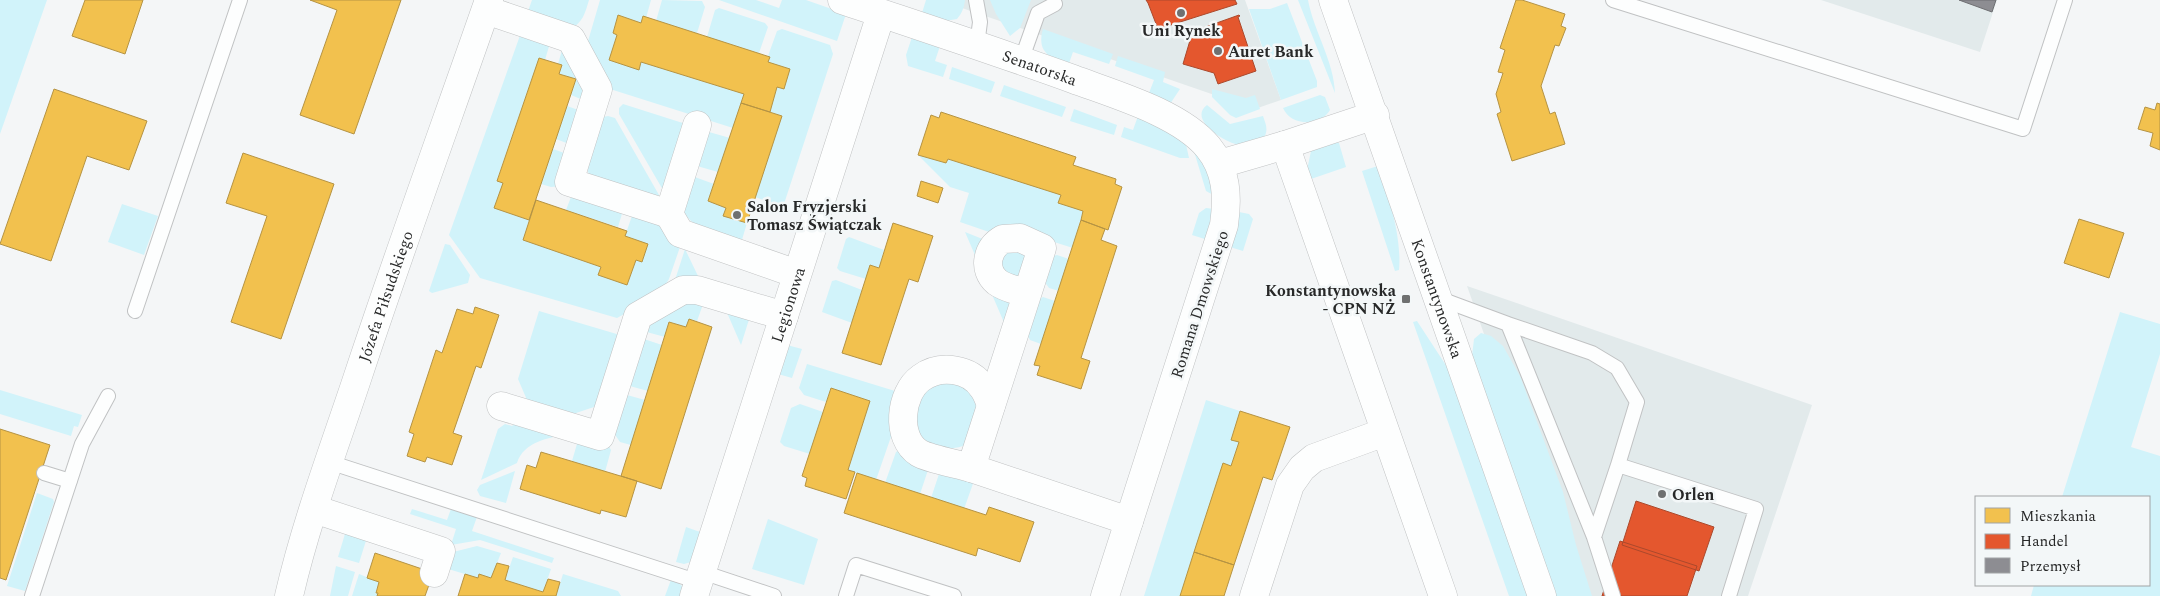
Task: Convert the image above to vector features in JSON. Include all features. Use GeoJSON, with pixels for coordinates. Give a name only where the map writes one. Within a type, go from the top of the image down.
{"type":"FeatureCollection","features":[{"type":"Feature","properties":{"kind":"street","name":"Senatorska"},"geometry":{"type":"LineString","coordinates":[[842,0],[977,45],[1154,109],[1182,125],[1206,145],[1220,164]]}},
{"type":"Feature","properties":{"kind":"street","name":"Konstantynowska"},"geometry":{"type":"LineString","coordinates":[[1333,0],[1375,115],[1542,596]]}},
{"type":"Feature","properties":{"kind":"street"},"geometry":{"type":"LineString","coordinates":[[487,5],[571,39],[598,89],[569,182],[669,214],[680,233],[797,274]]}},
{"type":"Feature","properties":{"kind":"street","name":"Józefa Piłsudskiego"},"geometry":{"type":"LineString","coordinates":[[289,596],[314,509],[386,291],[487,5]]}},
{"type":"Feature","properties":{"kind":"street","name":"Legionowa"},"geometry":{"type":"LineString","coordinates":[[698,583],[881,14]]}},
{"type":"Feature","properties":{"kind":"street"},"geometry":{"type":"LineString","coordinates":[[1220,164],[1375,115]]}},
{"type":"Feature","properties":{"kind":"street"},"geometry":{"type":"LineString","coordinates":[[669,214],[697,125]]}},
{"type":"Feature","properties":{"kind":"street"},"geometry":{"type":"LineString","coordinates":[[1285,145],[1443,596]]}},
{"type":"Feature","properties":{"kind":"street","name":"Romana Dmowskiego"},"geometry":{"type":"LineString","coordinates":[[1105,596],[1224,225],[1227,194],[1220,164]]}},
{"type":"Feature","properties":{"kind":"street"},"geometry":{"type":"LineString","coordinates":[[501,406],[600,436],[638,316],[683,290],[697,290],[784,316]]}},
{"type":"Feature","properties":{"kind":"street"},"geometry":{"type":"LineString","coordinates":[[971,468],[1027,294]]}},
{"type":"Feature","properties":{"kind":"street"},"geometry":{"type":"LineString","coordinates":[[991,405],[983,386],[968,374],[953,370],[937,370],[920,378],[909,394],[903,429],[908,442],[919,453],[971,468],[1129,520]]}},
{"type":"Feature","properties":{"kind":"street"},"geometry":{"type":"LineString","coordinates":[[1254,596],[1290,485],[1302,468],[1314,458],[1385,432]]}},
{"type":"Feature","properties":{"kind":"street"},"geometry":{"type":"LineString","coordinates":[[314,509],[441,550],[434,573]]}},
{"type":"Feature","properties":{"kind":"lane"},"geometry":{"type":"LineString","coordinates":[[135,311],[240,0]]}},
{"type":"Feature","properties":{"kind":"lane"},"geometry":{"type":"LineString","coordinates":[[976,0],[980,22],[977,45]]}},
{"type":"Feature","properties":{"kind":"lane"},"geometry":{"type":"LineString","coordinates":[[1613,0],[2023,129],[2065,0]]}},
{"type":"Feature","properties":{"kind":"lane"},"geometry":{"type":"LineString","coordinates":[[1022,61],[1038,13],[1055,4]]}},
{"type":"Feature","properties":{"kind":"lane"},"geometry":{"type":"LineString","coordinates":[[1438,298],[1592,353],[1616,368],[1637,402],[1594,537]]}},
{"type":"Feature","properties":{"kind":"lane"},"geometry":{"type":"LineString","coordinates":[[1508,324],[1594,537],[1613,596]]}},
{"type":"Feature","properties":{"kind":"lane"},"geometry":{"type":"LineString","coordinates":[[32,596],[82,444],[108,396]]}},
{"type":"Feature","properties":{"kind":"lane"},"geometry":{"type":"LineString","coordinates":[[329,462],[698,583],[774,596]]}},
{"type":"Feature","properties":{"kind":"lane"},"geometry":{"type":"LineString","coordinates":[[1618,465],[1756,509],[1729,596]]}},
{"type":"Feature","properties":{"kind":"lane"},"geometry":{"type":"LineString","coordinates":[[44,473],[70,481]]}},
{"type":"Feature","properties":{"kind":"lane"},"geometry":{"type":"LineString","coordinates":[[846,596],[856,565],[954,596]]}},
{"type":"Feature","properties":{"kind":"shaded area"},"geometry":{"type":"Polygon","coordinates":[[[0,0],[47,0],[0,134],[0,0]]]}},
{"type":"Feature","properties":{"kind":"shaded area"},"geometry":{"type":"Polygon","coordinates":[[[532,0],[589,0],[581,21],[570,29],[527,14],[532,0]]]}},
{"type":"Feature","properties":{"kind":"shaded area"},"geometry":{"type":"Polygon","coordinates":[[[600,0],[651,0],[646,18],[643,17],[641,23],[618,16],[613,33],[617,35],[609,60],[639,69],[641,62],[744,94],[733,128],[610,89],[586,48],[600,0]]]}},
{"type":"Feature","properties":{"kind":"shaded area"},"geometry":{"type":"Polygon","coordinates":[[[662,0],[702,1],[705,7],[697,33],[656,21],[662,0]]]}},
{"type":"Feature","properties":{"kind":"shaded area"},"geometry":{"type":"Polygon","coordinates":[[[719,0],[756,0],[779,8],[782,0],[806,0],[846,14],[837,41],[719,0]]]}},
{"type":"Feature","properties":{"kind":"shaded area"},"geometry":{"type":"Polygon","coordinates":[[[926,0],[965,0],[963,10],[957,19],[945,21],[922,13],[926,0]]]}},
{"type":"Feature","properties":{"kind":"shaded area"},"geometry":{"type":"Polygon","coordinates":[[[957,0],[1245,0],[1281,100],[1255,109],[962,8],[957,0]]]}},
{"type":"Feature","properties":{"kind":"shaded area"},"geometry":{"type":"Polygon","coordinates":[[[990,0],[1031,0],[1020,28],[1010,36],[996,14],[990,0]]]}},
{"type":"Feature","properties":{"kind":"shaded area"},"geometry":{"type":"Polygon","coordinates":[[[1298,0],[1308,0],[1328,58],[1335,93],[1298,0]]]}},
{"type":"Feature","properties":{"kind":"shaded area"},"geometry":{"type":"Polygon","coordinates":[[[1821,0],[1997,0],[1980,52],[1821,0]]]}},
{"type":"Feature","properties":{"kind":"shaded area"},"geometry":{"type":"Polygon","coordinates":[[[1287,3],[1317,81],[1317,87],[1281,100],[1249,9],[1270,9],[1287,3]]]}},
{"type":"Feature","properties":{"kind":"shaded area"},"geometry":{"type":"Polygon","coordinates":[[[719,8],[765,23],[768,27],[759,53],[707,37],[715,10],[719,8]]]}},
{"type":"Feature","properties":{"kind":"shaded area"},"geometry":{"type":"Polygon","coordinates":[[[523,27],[552,36],[545,60],[539,58],[497,180],[503,183],[495,208],[529,220],[523,240],[601,267],[598,275],[627,285],[636,260],[625,236],[634,210],[672,224],[681,244],[669,279],[659,295],[617,318],[480,278],[449,235],[523,27]]]}},
{"type":"Feature","properties":{"kind":"shaded area"},"geometry":{"type":"Polygon","coordinates":[[[782,29],[830,45],[833,54],[783,207],[755,197],[782,116],[770,112],[777,87],[768,62],[768,56],[777,31],[782,29]]]}},
{"type":"Feature","properties":{"kind":"shaded area"},"geometry":{"type":"Polygon","coordinates":[[[1043,29],[1113,54],[1109,64],[1073,52],[1068,66],[1056,60],[1046,54],[1043,49],[1041,37],[1043,29]]]}},
{"type":"Feature","properties":{"kind":"shaded area"},"geometry":{"type":"Polygon","coordinates":[[[912,37],[940,46],[935,61],[947,65],[943,77],[908,66],[906,55],[912,37]]]}},
{"type":"Feature","properties":{"kind":"shaded area"},"geometry":{"type":"Polygon","coordinates":[[[565,40],[594,85],[583,100],[571,95],[576,79],[559,74],[562,66],[558,64],[565,40]]]}},
{"type":"Feature","properties":{"kind":"shaded area"},"geometry":{"type":"Polygon","coordinates":[[[1118,56],[1165,72],[1163,82],[1180,89],[1170,104],[1149,93],[1154,80],[1115,66],[1118,56]]]}},
{"type":"Feature","properties":{"kind":"shaded area"},"geometry":{"type":"Polygon","coordinates":[[[952,67],[995,82],[991,93],[949,79],[952,67]]]}},
{"type":"Feature","properties":{"kind":"shaded area"},"geometry":{"type":"Polygon","coordinates":[[[1004,85],[1066,107],[1062,117],[1000,96],[1004,85]]]}},
{"type":"Feature","properties":{"kind":"shaded area"},"geometry":{"type":"Polygon","coordinates":[[[1212,89],[1246,98],[1255,95],[1260,109],[1236,118],[1230,115],[1212,97],[1212,89]]]}},
{"type":"Feature","properties":{"kind":"shaded area"},"geometry":{"type":"Polygon","coordinates":[[[1320,95],[1325,97],[1330,110],[1320,119],[1306,122],[1292,119],[1283,108],[1320,95]]]}},
{"type":"Feature","properties":{"kind":"shaded area"},"geometry":{"type":"Polygon","coordinates":[[[623,104],[689,125],[663,190],[619,114],[619,108],[623,104]]]}},
{"type":"Feature","properties":{"kind":"shaded area"},"geometry":{"type":"Polygon","coordinates":[[[1207,105],[1230,124],[1263,116],[1266,128],[1265,136],[1263,139],[1242,144],[1236,144],[1223,139],[1204,123],[1202,111],[1207,105]]]}},
{"type":"Feature","properties":{"kind":"shaded area"},"geometry":{"type":"Polygon","coordinates":[[[567,106],[584,112],[569,144],[556,139],[567,106]]]}},
{"type":"Feature","properties":{"kind":"shaded area"},"geometry":{"type":"Polygon","coordinates":[[[1074,109],[1117,125],[1114,135],[1070,121],[1074,109]]]}},
{"type":"Feature","properties":{"kind":"shaded area"},"geometry":{"type":"Polygon","coordinates":[[[1138,116],[1185,140],[1189,158],[1180,158],[1121,137],[1124,127],[1133,130],[1138,116]]]}},
{"type":"Feature","properties":{"kind":"shaded area"},"geometry":{"type":"Polygon","coordinates":[[[603,117],[615,118],[659,195],[657,198],[593,179],[588,172],[587,163],[603,117]]]}},
{"type":"Feature","properties":{"kind":"shaded area"},"geometry":{"type":"Polygon","coordinates":[[[709,132],[730,138],[718,172],[697,166],[709,132]]]}},
{"type":"Feature","properties":{"kind":"shaded area"},"geometry":{"type":"Polygon","coordinates":[[[1334,142],[1339,143],[1346,167],[1311,179],[1307,170],[1311,151],[1334,142]]]}},
{"type":"Feature","properties":{"kind":"shaded area"},"geometry":{"type":"Polygon","coordinates":[[[1193,148],[1203,160],[1215,196],[1206,191],[1193,148]]]}},
{"type":"Feature","properties":{"kind":"shaded area"},"geometry":{"type":"Polygon","coordinates":[[[553,149],[570,155],[561,186],[551,187],[541,184],[553,149]]]}},
{"type":"Feature","properties":{"kind":"shaded area"},"geometry":{"type":"Polygon","coordinates":[[[918,155],[946,163],[948,159],[1061,195],[1059,203],[1083,211],[1073,248],[1016,230],[992,233],[960,222],[969,193],[950,187],[918,155]]]}},
{"type":"Feature","properties":{"kind":"shaded area"},"geometry":{"type":"Polygon","coordinates":[[[1378,166],[1397,231],[1399,270],[1395,271],[1362,171],[1378,166]]]}},
{"type":"Feature","properties":{"kind":"shaded area"},"geometry":{"type":"Polygon","coordinates":[[[692,176],[714,184],[708,201],[726,208],[723,216],[747,223],[741,243],[698,226],[685,214],[683,202],[692,176]]]}},
{"type":"Feature","properties":{"kind":"shaded area"},"geometry":{"type":"Polygon","coordinates":[[[579,191],[624,207],[618,227],[566,210],[571,197],[579,191]]]}},
{"type":"Feature","properties":{"kind":"shaded area"},"geometry":{"type":"Polygon","coordinates":[[[122,204],[158,216],[144,255],[108,242],[122,204]]]}},
{"type":"Feature","properties":{"kind":"shaded area"},"geometry":{"type":"Polygon","coordinates":[[[1206,208],[1215,209],[1208,240],[1192,235],[1199,213],[1206,208]]]}},
{"type":"Feature","properties":{"kind":"shaded area"},"geometry":{"type":"Polygon","coordinates":[[[1239,212],[1249,214],[1253,219],[1243,251],[1230,247],[1239,212]]]}},
{"type":"Feature","properties":{"kind":"shaded area"},"geometry":{"type":"Polygon","coordinates":[[[965,232],[985,240],[1014,293],[1009,334],[965,232]]]}},
{"type":"Feature","properties":{"kind":"shaded area"},"geometry":{"type":"Polygon","coordinates":[[[849,237],[884,250],[879,268],[870,265],[866,279],[840,271],[837,268],[846,239],[849,237]]]}},
{"type":"Feature","properties":{"kind":"shaded area"},"geometry":{"type":"Polygon","coordinates":[[[445,244],[450,245],[470,275],[468,283],[432,293],[429,291],[445,244]]]}},
{"type":"Feature","properties":{"kind":"shaded area"},"geometry":{"type":"Polygon","coordinates":[[[685,249],[698,276],[675,280],[685,249]]]}},
{"type":"Feature","properties":{"kind":"shaded area"},"geometry":{"type":"Polygon","coordinates":[[[1029,250],[1018,278],[1006,276],[997,257],[999,252],[1029,250]]]}},
{"type":"Feature","properties":{"kind":"shaded area"},"geometry":{"type":"Polygon","coordinates":[[[1057,255],[1069,259],[1059,291],[1049,288],[1044,281],[1050,257],[1057,255]]]}},
{"type":"Feature","properties":{"kind":"shaded area"},"geometry":{"type":"Polygon","coordinates":[[[836,280],[862,290],[852,323],[822,312],[832,281],[836,280]]]}},
{"type":"Feature","properties":{"kind":"shaded area","name":"Orlen"},"geometry":{"type":"Polygon","coordinates":[[[1467,286],[1812,405],[1748,596],[1577,596],[1467,286]]]}},
{"type":"Feature","properties":{"kind":"shaded area"},"geometry":{"type":"Polygon","coordinates":[[[706,296],[697,321],[689,319],[686,327],[669,322],[665,337],[643,331],[647,318],[706,296]]]}},
{"type":"Feature","properties":{"kind":"shaded area"},"geometry":{"type":"Polygon","coordinates":[[[1043,297],[1055,301],[1041,344],[1030,340],[1025,331],[1035,302],[1043,297]]]}},
{"type":"Feature","properties":{"kind":"shaded area"},"geometry":{"type":"Polygon","coordinates":[[[725,308],[752,310],[741,345],[725,308]]]}},
{"type":"Feature","properties":{"kind":"shaded area"},"geometry":{"type":"Polygon","coordinates":[[[539,311],[620,335],[597,406],[573,414],[527,400],[518,379],[539,311]]]}},
{"type":"Feature","properties":{"kind":"shaded area"},"geometry":{"type":"Polygon","coordinates":[[[2120,312],[2160,324],[2160,354],[2131,447],[2160,456],[2160,596],[2031,596],[2034,586],[2150,586],[2150,496],[2062,496],[2120,312]]]}},
{"type":"Feature","properties":{"kind":"shaded area"},"geometry":{"type":"Polygon","coordinates":[[[1417,321],[1451,373],[1530,596],[1509,596],[1413,322],[1417,321]]]}},
{"type":"Feature","properties":{"kind":"shaded area"},"geometry":{"type":"Polygon","coordinates":[[[1481,333],[1491,336],[1503,346],[1520,376],[1563,492],[1576,545],[1592,596],[1556,596],[1472,356],[1474,339],[1481,333]]]}},
{"type":"Feature","properties":{"kind":"shaded area"},"geometry":{"type":"Polygon","coordinates":[[[644,339],[662,345],[648,391],[626,385],[644,339]]]}},
{"type":"Feature","properties":{"kind":"shaded area"},"geometry":{"type":"Polygon","coordinates":[[[787,345],[802,349],[792,378],[778,374],[787,345]]]}},
{"type":"Feature","properties":{"kind":"shaded area"},"geometry":{"type":"Polygon","coordinates":[[[807,364],[895,391],[902,405],[876,480],[848,470],[870,401],[831,388],[826,402],[804,395],[799,388],[807,364]]]}},
{"type":"Feature","properties":{"kind":"shaded area"},"geometry":{"type":"Polygon","coordinates":[[[942,376],[983,397],[971,443],[957,448],[934,447],[922,439],[916,429],[915,397],[942,376]]]}},
{"type":"Feature","properties":{"kind":"shaded area"},"geometry":{"type":"Polygon","coordinates":[[[0,390],[82,415],[78,427],[74,426],[71,436],[0,414],[0,390]]]}},
{"type":"Feature","properties":{"kind":"shaded area"},"geometry":{"type":"Polygon","coordinates":[[[627,395],[645,400],[631,445],[620,442],[611,429],[627,395]]]}},
{"type":"Feature","properties":{"kind":"shaded area"},"geometry":{"type":"Polygon","coordinates":[[[1206,400],[1240,411],[1231,439],[1239,442],[1231,466],[1224,464],[1180,596],[1144,596],[1206,400]]]}},
{"type":"Feature","properties":{"kind":"shaded area"},"geometry":{"type":"Polygon","coordinates":[[[800,404],[823,412],[810,454],[784,446],[780,442],[791,408],[800,404]]]}},
{"type":"Feature","properties":{"kind":"shaded area"},"geometry":{"type":"Polygon","coordinates":[[[525,416],[568,433],[531,445],[520,456],[517,463],[481,480],[498,429],[505,424],[512,426],[525,416]]]}},
{"type":"Feature","properties":{"kind":"shaded area"},"geometry":{"type":"Polygon","coordinates":[[[579,437],[606,442],[611,450],[605,472],[572,461],[579,437]]]}},
{"type":"Feature","properties":{"kind":"shaded area"},"geometry":{"type":"Polygon","coordinates":[[[900,450],[930,464],[920,494],[885,483],[896,452],[900,450]]]}},
{"type":"Feature","properties":{"kind":"shaded area"},"geometry":{"type":"Polygon","coordinates":[[[941,468],[975,478],[964,509],[931,498],[941,468]]]}},
{"type":"Feature","properties":{"kind":"shaded area"},"geometry":{"type":"Polygon","coordinates":[[[515,471],[506,503],[480,496],[477,490],[480,485],[515,471]]]}},
{"type":"Feature","properties":{"kind":"shaded area"},"geometry":{"type":"Polygon","coordinates":[[[37,493],[53,499],[54,502],[25,591],[7,586],[37,493]]]}},
{"type":"Feature","properties":{"kind":"shaded area"},"geometry":{"type":"Polygon","coordinates":[[[452,506],[478,514],[472,531],[554,558],[552,563],[480,540],[451,545],[456,529],[410,514],[412,509],[447,520],[452,506]]]}},
{"type":"Feature","properties":{"kind":"shaded area"},"geometry":{"type":"Polygon","coordinates":[[[768,519],[818,539],[804,585],[752,569],[768,519]]]}},
{"type":"Feature","properties":{"kind":"shaded area"},"geometry":{"type":"Polygon","coordinates":[[[348,524],[369,531],[359,563],[338,557],[348,524]]]}},
{"type":"Feature","properties":{"kind":"shaded area"},"geometry":{"type":"Polygon","coordinates":[[[686,527],[700,532],[691,562],[684,564],[676,562],[686,527]]]}},
{"type":"Feature","properties":{"kind":"shaded area"},"geometry":{"type":"Polygon","coordinates":[[[477,546],[501,553],[491,578],[478,578],[445,568],[449,553],[477,546]]]}},
{"type":"Feature","properties":{"kind":"shaded area"},"geometry":{"type":"Polygon","coordinates":[[[513,557],[551,569],[543,592],[505,580],[513,557]]]}},
{"type":"Feature","properties":{"kind":"shaded area"},"geometry":{"type":"Polygon","coordinates":[[[336,566],[355,572],[348,596],[330,596],[336,566]]]}},
{"type":"Feature","properties":{"kind":"shaded area"},"geometry":{"type":"Polygon","coordinates":[[[359,574],[379,582],[376,592],[378,593],[377,596],[352,596],[359,574]]]}},
{"type":"Feature","properties":{"kind":"shaded area"},"geometry":{"type":"Polygon","coordinates":[[[563,574],[618,591],[621,596],[556,596],[563,574]]]}},
{"type":"Feature","properties":{"kind":"shaded area"},"geometry":{"type":"Polygon","coordinates":[[[672,577],[682,586],[683,596],[665,596],[672,577]]]}},
{"type":"Feature","properties":{"kind":"building: Mieszkania"},"geometry":{"type":"Polygon","coordinates":[[[85,0],[143,0],[125,54],[72,36],[85,0]]]}},
{"type":"Feature","properties":{"kind":"building: Mieszkania"},"geometry":{"type":"Polygon","coordinates":[[[310,0],[401,0],[354,134],[300,115],[337,10],[310,0]]]}},
{"type":"Feature","properties":{"kind":"building: Mieszkania"},"geometry":{"type":"Polygon","coordinates":[[[1516,0],[1522,0],[1565,14],[1561,26],[1566,28],[1559,46],[1555,45],[1541,86],[1550,114],[1555,112],[1565,144],[1512,161],[1497,114],[1501,112],[1496,94],[1503,73],[1498,72],[1505,50],[1500,48],[1516,0]]]}},
{"type":"Feature","properties":{"kind":"building: Mieszkania"},"geometry":{"type":"Polygon","coordinates":[[[618,15],[641,23],[643,16],[770,57],[768,62],[790,69],[784,89],[777,87],[770,112],[741,103],[744,94],[641,62],[639,70],[609,60],[617,35],[613,33],[618,15]]]}},
{"type":"Feature","properties":{"kind":"building: Mieszkania"},"geometry":{"type":"Polygon","coordinates":[[[539,58],[562,65],[559,74],[576,79],[529,220],[494,208],[503,183],[497,181],[539,58]]]}},
{"type":"Feature","properties":{"kind":"building: Mieszkania"},"geometry":{"type":"Polygon","coordinates":[[[54,89],[147,121],[129,170],[87,156],[51,261],[0,244],[54,89]]]}},
{"type":"Feature","properties":{"kind":"building: Mieszkania"},"geometry":{"type":"Polygon","coordinates":[[[741,103],[782,116],[747,223],[723,216],[726,208],[708,201],[741,103]]]}},
{"type":"Feature","properties":{"kind":"building: Mieszkania"},"geometry":{"type":"Polygon","coordinates":[[[2157,103],[2160,104],[2160,150],[2150,146],[2153,133],[2138,129],[2145,107],[2155,110],[2157,103]]]}},
{"type":"Feature","properties":{"kind":"building: Mieszkania"},"geometry":{"type":"Polygon","coordinates":[[[941,112],[1076,157],[1073,165],[1116,179],[1115,184],[1122,187],[1108,230],[1081,220],[1083,211],[1058,203],[1061,195],[948,159],[946,163],[918,155],[931,115],[939,118],[941,112]]]}},
{"type":"Feature","properties":{"kind":"building: Mieszkania"},"geometry":{"type":"Polygon","coordinates":[[[243,153],[334,184],[281,339],[231,322],[267,216],[226,203],[243,153]]]}},
{"type":"Feature","properties":{"kind":"building: Mieszkania"},"geometry":{"type":"Polygon","coordinates":[[[921,181],[943,188],[938,203],[917,196],[921,181]]]}},
{"type":"Feature","properties":{"kind":"building: Mieszkania"},"geometry":{"type":"Polygon","coordinates":[[[536,200],[627,231],[625,236],[648,244],[642,262],[636,260],[627,285],[598,275],[601,267],[523,240],[536,200]]]}},
{"type":"Feature","properties":{"kind":"building: Mieszkania"},"geometry":{"type":"Polygon","coordinates":[[[2079,219],[2124,233],[2109,278],[2064,263],[2079,219]]]}},
{"type":"Feature","properties":{"kind":"building: Mieszkania"},"geometry":{"type":"Polygon","coordinates":[[[1081,220],[1105,229],[1101,240],[1117,246],[1081,358],[1090,361],[1081,389],[1037,375],[1040,366],[1034,365],[1081,220]]]}},
{"type":"Feature","properties":{"kind":"building: Mieszkania"},"geometry":{"type":"Polygon","coordinates":[[[893,223],[933,236],[918,282],[909,279],[881,365],[842,353],[870,265],[879,268],[893,223]]]}},
{"type":"Feature","properties":{"kind":"building: Mieszkania"},"geometry":{"type":"Polygon","coordinates":[[[475,307],[499,315],[481,368],[476,366],[453,433],[462,436],[452,465],[427,457],[425,462],[407,456],[414,434],[409,432],[436,350],[442,353],[457,309],[473,314],[475,307]]]}},
{"type":"Feature","properties":{"kind":"building: Mieszkania"},"geometry":{"type":"Polygon","coordinates":[[[689,319],[712,327],[661,489],[621,476],[669,322],[686,327],[689,319]]]}},
{"type":"Feature","properties":{"kind":"building: Mieszkania"},"geometry":{"type":"Polygon","coordinates":[[[831,388],[870,401],[848,470],[855,472],[846,499],[805,486],[807,478],[802,476],[831,388]]]}},
{"type":"Feature","properties":{"kind":"building: Mieszkania"},"geometry":{"type":"Polygon","coordinates":[[[1240,411],[1290,427],[1272,480],[1263,477],[1234,565],[1194,552],[1223,463],[1231,466],[1239,442],[1231,440],[1240,411]]]}},
{"type":"Feature","properties":{"kind":"building: Mieszkania"},"geometry":{"type":"Polygon","coordinates":[[[0,429],[50,445],[6,580],[0,578],[0,429]]]}},
{"type":"Feature","properties":{"kind":"building: Mieszkania"},"geometry":{"type":"Polygon","coordinates":[[[541,452],[637,481],[626,517],[601,510],[600,514],[520,489],[527,465],[536,468],[541,452]]]}},
{"type":"Feature","properties":{"kind":"building: Mieszkania"},"geometry":{"type":"Polygon","coordinates":[[[857,473],[986,515],[989,507],[1034,522],[1020,562],[978,548],[976,556],[844,513],[857,473]]]}},
{"type":"Feature","properties":{"kind":"building: Mieszkania"},"geometry":{"type":"Polygon","coordinates":[[[1194,552],[1234,565],[1224,596],[1180,596],[1194,552]]]}},
{"type":"Feature","properties":{"kind":"building: Mieszkania"},"geometry":{"type":"Polygon","coordinates":[[[375,553],[428,571],[430,582],[425,596],[377,596],[379,582],[367,578],[375,553]]]}},
{"type":"Feature","properties":{"kind":"building: Mieszkania"},"geometry":{"type":"Polygon","coordinates":[[[497,563],[509,566],[505,580],[543,592],[548,579],[560,582],[556,596],[458,596],[465,574],[478,578],[479,574],[491,578],[497,563]]]}},
{"type":"Feature","properties":{"kind":"building: Handel","name":"Uni Rynek"},"geometry":{"type":"Polygon","coordinates":[[[1146,0],[1235,0],[1237,4],[1158,29],[1146,0]]]}},
{"type":"Feature","properties":{"kind":"building: Handel","name":"Auret Bank"},"geometry":{"type":"Polygon","coordinates":[[[1239,15],[1238,17],[1256,71],[1218,84],[1214,73],[1183,64],[1191,37],[1201,34],[1197,30],[1239,15]]]}},
{"type":"Feature","properties":{"kind":"building: Handel"},"geometry":{"type":"Polygon","coordinates":[[[1636,501],[1714,527],[1699,571],[1622,545],[1636,501]]]}},
{"type":"Feature","properties":{"kind":"building: Handel"},"geometry":{"type":"Polygon","coordinates":[[[1620,541],[1697,566],[1687,596],[1602,596],[1620,541]]]}},
{"type":"Feature","properties":{"kind":"building: Przemysł"},"geometry":{"type":"Polygon","coordinates":[[[1959,0],[1996,0],[1992,12],[1959,0]]]}},
{"type":"Feature","properties":{"kind":"place","name":"Uni Rynek"},"geometry":{"type":"Point","coordinates":[1181,13]}},
{"type":"Feature","properties":{"kind":"place","name":"Auret Bank"},"geometry":{"type":"Point","coordinates":[1218,51]}},
{"type":"Feature","properties":{"kind":"place","name":"Salon Fryzjerski Tomasz Świątczak"},"geometry":{"type":"Point","coordinates":[737,215]}},
{"type":"Feature","properties":{"kind":"place","name":"Konstantynowska - CPN NŻ"},"geometry":{"type":"Point","coordinates":[1406,299]}},
{"type":"Feature","properties":{"kind":"place","name":"Orlen"},"geometry":{"type":"Point","coordinates":[1662,494]}}]}
